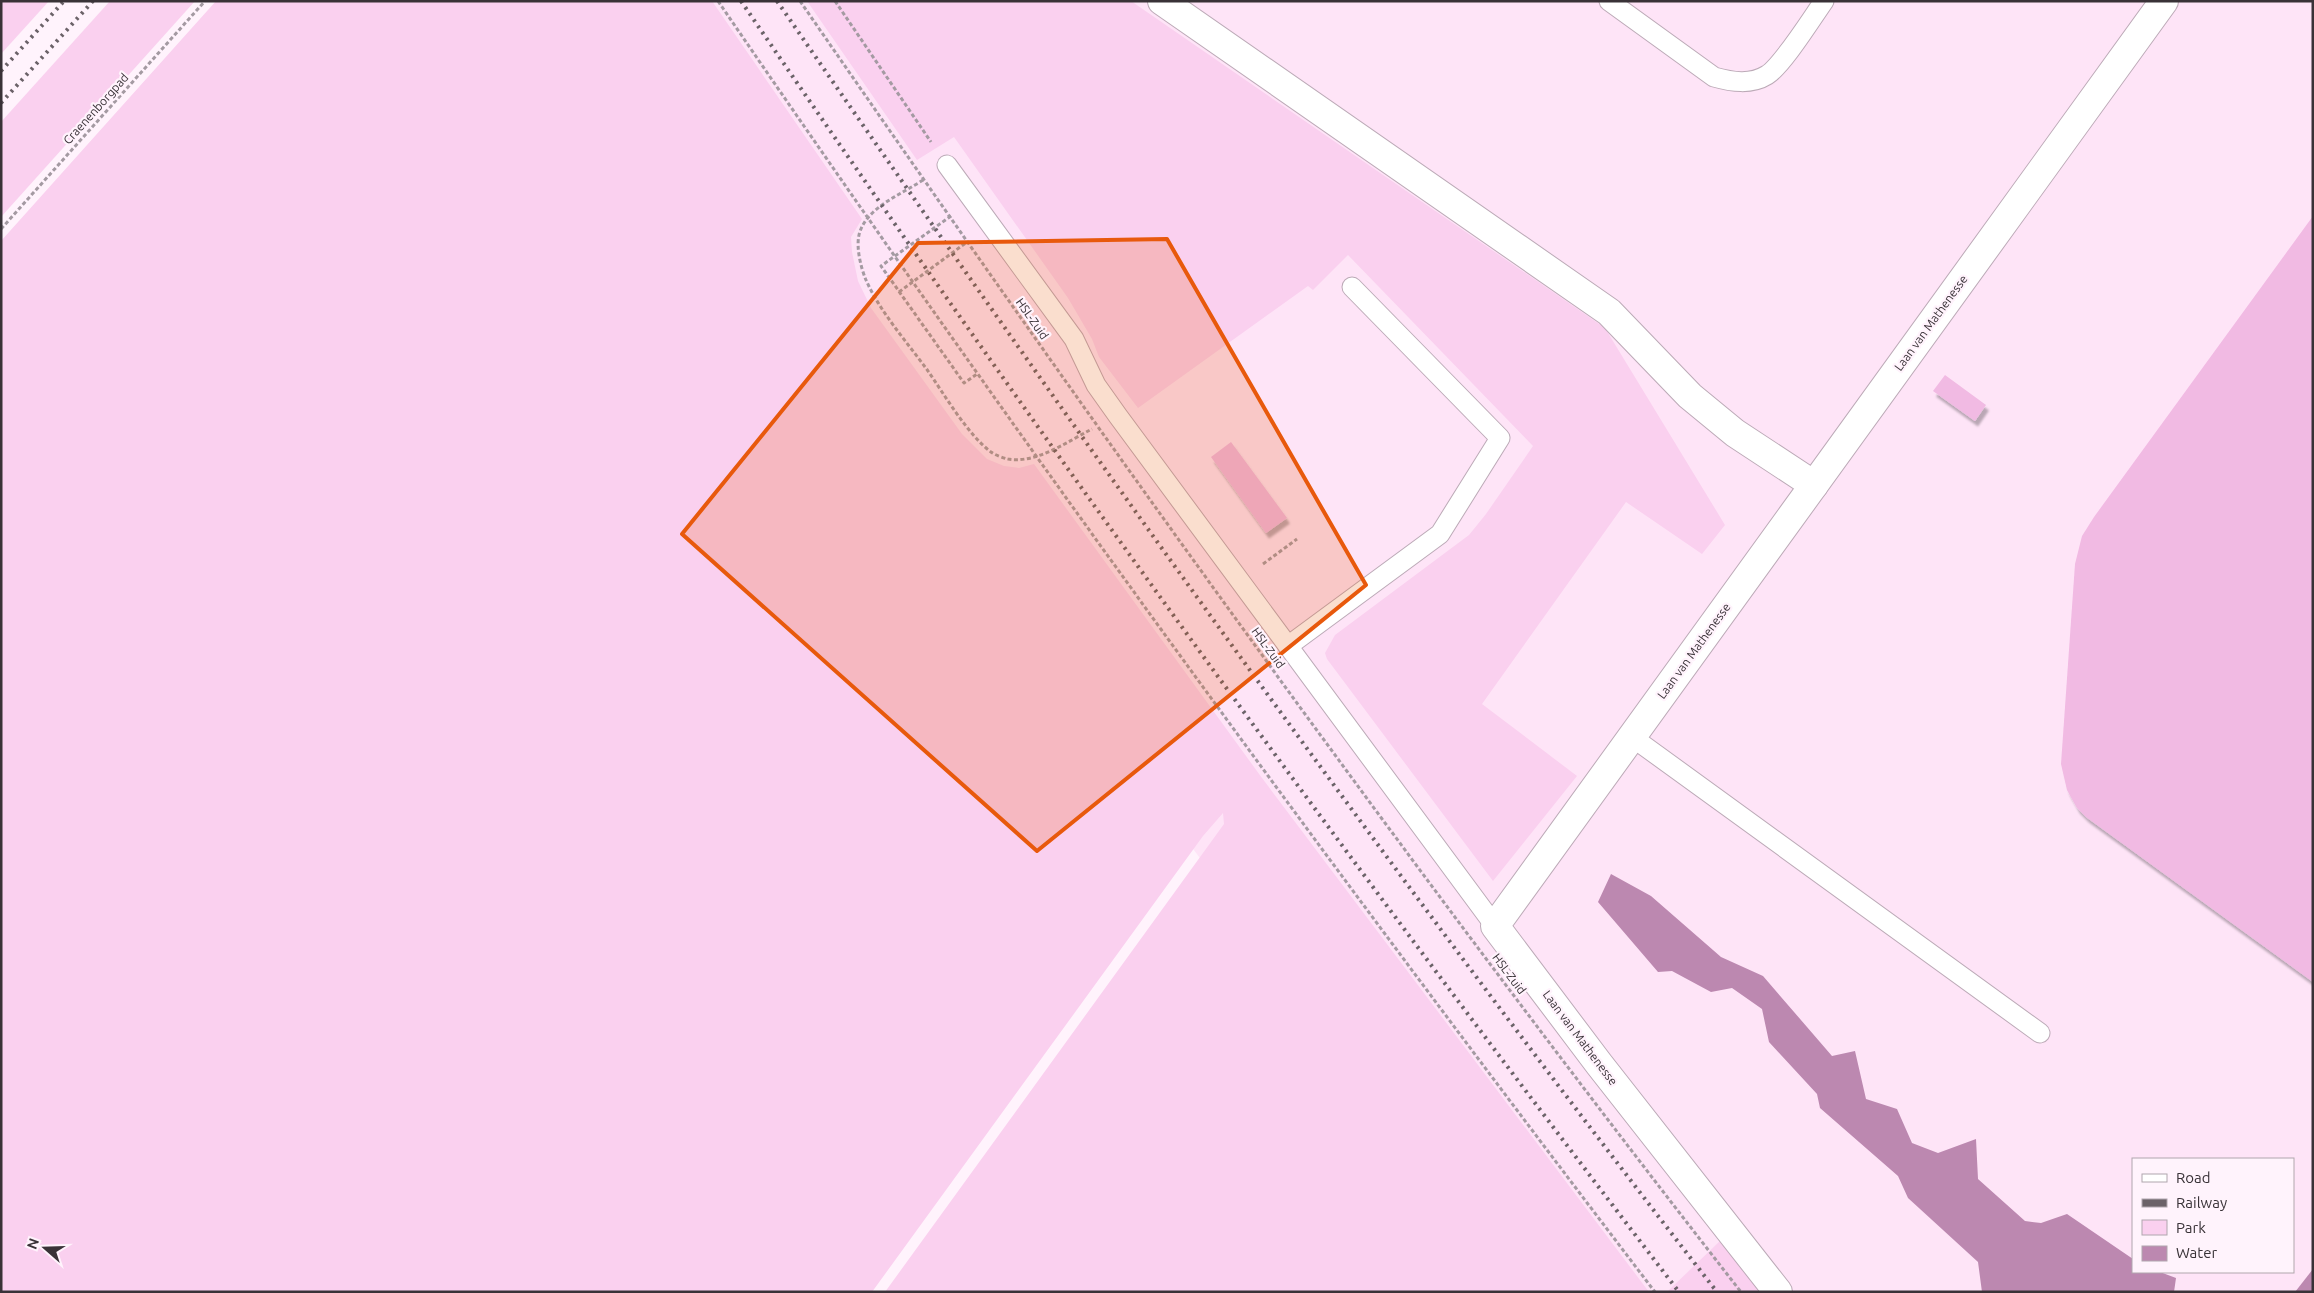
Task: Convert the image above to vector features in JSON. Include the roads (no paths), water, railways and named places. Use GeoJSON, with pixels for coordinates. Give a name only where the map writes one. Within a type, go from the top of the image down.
{"type":"FeatureCollection","features":[{"type":"Feature","properties":{"kind":"street"},"geometry":{"type":"LineString","coordinates":[[1162,1],[1608,312],[1690,396],[1736,433],[1814,485]]}},
{"type":"Feature","properties":{"kind":"street","name":"Laan van Mathenesse"},"geometry":{"type":"LineString","coordinates":[[1778,1292],[1599,1064],[1495,926],[2164,1]]}},
{"type":"Feature","properties":{"kind":"lane"},"geometry":{"type":"LineString","coordinates":[[1609,1],[1714,77],[1732,82],[1751,81],[1768,75],[1824,1]]}},
{"type":"Feature","properties":{"kind":"lane"},"geometry":{"type":"LineString","coordinates":[[947,165],[1074,339],[1096,385],[1118,416],[1495,926]]}},
{"type":"Feature","properties":{"kind":"lane"},"geometry":{"type":"LineString","coordinates":[[1288,646],[1440,534],[1500,438],[1352,287]]}},
{"type":"Feature","properties":{"kind":"lane"},"geometry":{"type":"LineString","coordinates":[[1632,737],[2040,1033]]}},
{"type":"Feature","properties":{"kind":"water"},"geometry":{"type":"Polygon","coordinates":[[[1611,874],[1651,896],[1721,957],[1763,976],[1832,1056],[1855,1051],[1866,1099],[1897,1109],[1912,1143],[1938,1153],[1976,1139],[1978,1179],[2025,1221],[2041,1223],[2067,1214],[2132,1258],[2132,1273],[2163,1273],[2176,1278],[2174,1292],[1982,1292],[1978,1262],[1908,1198],[1898,1176],[1820,1108],[1817,1094],[1769,1042],[1762,1009],[1732,988],[1711,992],[1672,971],[1658,972],[1598,902],[1611,874]]]}},
{"type":"Feature","properties":{"kind":"water"},"geometry":{"type":"Polygon","coordinates":[[[2313,1269],[2313,1292],[2295,1292],[2313,1269]]]}},
{"type":"Feature","properties":{"kind":"railway"},"geometry":{"type":"LineString","coordinates":[[1,71],[64,1]]}},
{"type":"Feature","properties":{"kind":"railway"},"geometry":{"type":"LineString","coordinates":[[1,103],[93,1]]}},
{"type":"Feature","properties":{"kind":"railway"},"geometry":{"type":"LineString","coordinates":[[741,1],[1084,492],[1319,814],[1679,1292]]}},
{"type":"Feature","properties":{"kind":"railway"},"geometry":{"type":"LineString","coordinates":[[777,1],[1005,328],[1238,653],[1475,975],[1717,1292]]}}]}
